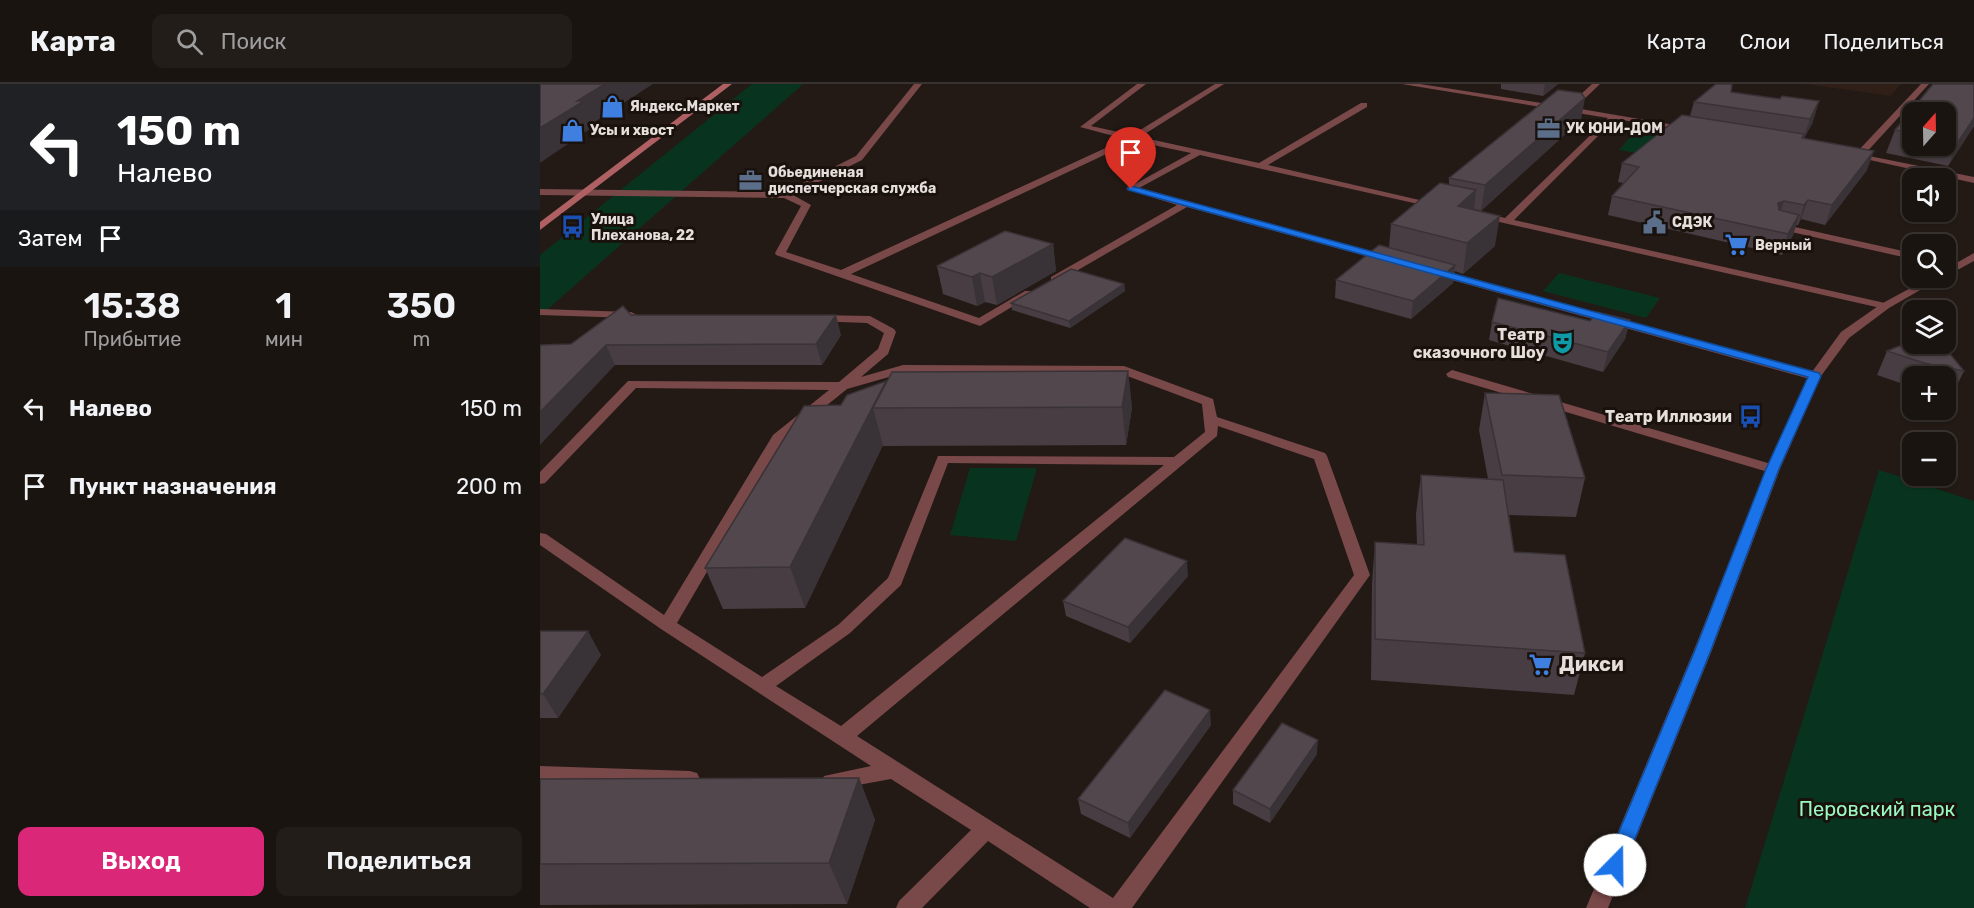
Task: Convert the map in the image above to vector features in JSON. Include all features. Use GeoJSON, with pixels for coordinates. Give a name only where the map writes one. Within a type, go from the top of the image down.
{"type":"FeatureCollection","features":[{"type":"Feature","properties":{"kind":"street"},"geometry":{"type":"LineString","coordinates":[[540,227],[728,84]]}},
{"type":"Feature","properties":{"kind":"street"},"geometry":{"type":"LineString","coordinates":[[786,195],[859,158],[918,84]]}},
{"type":"Feature","properties":{"kind":"street"},"geometry":{"type":"LineString","coordinates":[[1142,84],[1084,127],[1451,209]]}},
{"type":"Feature","properties":{"kind":"street"},"geometry":{"type":"LineString","coordinates":[[842,274],[1133,138],[1220,84]]}},
{"type":"Feature","properties":{"kind":"street"},"geometry":{"type":"LineString","coordinates":[[1406,84],[1695,129]]}},
{"type":"Feature","properties":{"kind":"street"},"geometry":{"type":"LineString","coordinates":[[1466,92],[1477,84]]}},
{"type":"Feature","properties":{"kind":"street"},"geometry":{"type":"LineString","coordinates":[[1569,109],[1596,84]]}},
{"type":"Feature","properties":{"kind":"street"},"geometry":{"type":"LineString","coordinates":[[1858,156],[1925,84]]}},
{"type":"Feature","properties":{"kind":"street"},"geometry":{"type":"LineString","coordinates":[[1260,166],[1364,105]]}},
{"type":"Feature","properties":{"kind":"street"},"geometry":{"type":"LineString","coordinates":[[1507,221],[1614,116]]}},
{"type":"Feature","properties":{"kind":"street"},"geometry":{"type":"LineString","coordinates":[[1200,152],[1131,189],[1401,263]]}},
{"type":"Feature","properties":{"kind":"street"},"geometry":{"type":"LineString","coordinates":[[1846,154],[1974,180]]}},
{"type":"Feature","properties":{"kind":"street"},"geometry":{"type":"LineString","coordinates":[[540,192],[786,195],[806,204],[780,253],[980,322],[1185,204]]}},
{"type":"Feature","properties":{"kind":"street"},"geometry":{"type":"LineString","coordinates":[[1474,214],[1885,306]]}},
{"type":"Feature","properties":{"kind":"street"},"geometry":{"type":"LineString","coordinates":[[1777,226],[1902,254]]}},
{"type":"Feature","properties":{"kind":"street"},"geometry":{"type":"LineString","coordinates":[[1956,268],[1974,256]]}},
{"type":"Feature","properties":{"kind":"street"},"geometry":{"type":"LineString","coordinates":[[1424,269],[1815,376]]}},
{"type":"Feature","properties":{"kind":"street"},"geometry":{"type":"LineString","coordinates":[[1597,908],[1703,650],[1773,469],[1815,376],[1845,335],[1885,306],[1918,288]]}},
{"type":"Feature","properties":{"kind":"street"},"geometry":{"type":"LineString","coordinates":[[540,312],[647,315]]}},
{"type":"Feature","properties":{"kind":"street"},"geometry":{"type":"LineString","coordinates":[[666,625],[778,438],[884,351],[890,332],[870,320],[800,319]]}},
{"type":"Feature","properties":{"kind":"street"},"geometry":{"type":"LineString","coordinates":[[540,480],[633,384],[842,386],[903,369],[1124,370],[1208,402],[1212,434],[843,738]]}},
{"type":"Feature","properties":{"kind":"street"},"geometry":{"type":"LineString","coordinates":[[1452,374],[1773,469]]}},
{"type":"Feature","properties":{"kind":"street"},"geometry":{"type":"LineString","coordinates":[[1119,908],[1362,575],[1320,456],[1210,419]]}},
{"type":"Feature","properties":{"kind":"street"},"geometry":{"type":"LineString","coordinates":[[762,686],[844,629],[895,581],[943,459],[1178,461]]}},
{"type":"Feature","properties":{"kind":"street"},"geometry":{"type":"LineString","coordinates":[[540,538],[666,625],[1110,908]]}},
{"type":"Feature","properties":{"kind":"street"},"geometry":{"type":"LineString","coordinates":[[810,784],[822,784],[893,770]]}},
{"type":"Feature","properties":{"kind":"street"},"geometry":{"type":"LineString","coordinates":[[540,774],[704,780]]}},
{"type":"Feature","properties":{"kind":"street"},"geometry":{"type":"LineString","coordinates":[[908,908],[986,829]]}},
{"type":"Feature","properties":{"kind":"shaded area"},"geometry":{"type":"Polygon","coordinates":[[[1805,84],[1901,84],[1891,96],[1805,84]]]}},
{"type":"Feature","properties":{"kind":"green space"},"geometry":{"type":"Polygon","coordinates":[[[752,84],[803,84],[540,316],[540,255],[752,84]]]}},
{"type":"Feature","properties":{"kind":"green space"},"geometry":{"type":"Polygon","coordinates":[[[1636,130],[1757,150],[1745,172],[1619,150],[1636,130]]]}},
{"type":"Feature","properties":{"kind":"green space"},"geometry":{"type":"Polygon","coordinates":[[[1559,273],[1660,298],[1646,318],[1543,291],[1559,273]]]}},
{"type":"Feature","properties":{"kind":"green space"},"geometry":{"type":"Polygon","coordinates":[[[970,468],[1037,468],[1016,541],[950,535],[970,468]]]}},
{"type":"Feature","properties":{"kind":"green space","name":"Перовский парк"},"geometry":{"type":"Polygon","coordinates":[[[1879,470],[1902,478],[1902,486],[1928,486],[1974,501],[1974,908],[1745,908],[1879,470]]]}},
{"type":"Feature","properties":{"kind":"building"},"geometry":{"type":"Polygon","coordinates":[[[540,84],[605,84],[577,101],[584,101],[540,128],[540,84]]]}},
{"type":"Feature","properties":{"kind":"building"},"geometry":{"type":"Polygon","coordinates":[[[1716,84],[1732,84],[1731,92],[1780,99],[1782,96],[1819,101],[1810,119],[1694,102],[1716,84]]]}},
{"type":"Feature","properties":{"kind":"building"},"geometry":{"type":"Polygon","coordinates":[[[1933,84],[1974,84],[1974,118],[1958,142],[1956,142],[1956,102],[1918,102],[1933,84]]]}},
{"type":"Feature","properties":{"kind":"building"},"geometry":{"type":"Polygon","coordinates":[[[1558,90],[1581,93],[1585,98],[1485,185],[1449,178],[1558,90]]]}},
{"type":"Feature","properties":{"kind":"building"},"geometry":{"type":"Polygon","coordinates":[[[1682,115],[1804,134],[1802,138],[1874,151],[1832,205],[1808,200],[1804,205],[1784,201],[1778,203],[1779,210],[1799,215],[1788,234],[1612,196],[1639,167],[1622,163],[1682,115]]]}},
{"type":"Feature","properties":{"kind":"building"},"geometry":{"type":"Polygon","coordinates":[[[1902,122],[1902,131],[1895,130],[1902,122]]]}},
{"type":"Feature","properties":{"kind":"building"},"geometry":{"type":"Polygon","coordinates":[[[1440,183],[1476,190],[1458,206],[1500,216],[1467,243],[1391,224],[1440,183]]]}},
{"type":"Feature","properties":{"kind":"building"},"geometry":{"type":"Polygon","coordinates":[[[1005,231],[1053,244],[992,277],[980,273],[972,277],[937,266],[1005,231]]]}},
{"type":"Feature","properties":{"kind":"building"},"geometry":{"type":"Polygon","coordinates":[[[1379,245],[1455,265],[1413,301],[1336,280],[1379,245]]]}},
{"type":"Feature","properties":{"kind":"building"},"geometry":{"type":"Polygon","coordinates":[[[1071,269],[1124,284],[1069,321],[1011,303],[1071,269]]]}},
{"type":"Feature","properties":{"kind":"building"},"geometry":{"type":"Polygon","coordinates":[[[1498,298],[1590,321],[1597,312],[1630,320],[1608,352],[1492,322],[1498,298]]]}},
{"type":"Feature","properties":{"kind":"building"},"geometry":{"type":"Polygon","coordinates":[[[623,306],[631,315],[836,315],[816,344],[606,345],[540,412],[540,345],[571,344],[623,306]]]}},
{"type":"Feature","properties":{"kind":"building"},"geometry":{"type":"Polygon","coordinates":[[[1902,345],[1902,354],[1950,354],[1964,371],[1956,369],[1956,366],[1924,363],[1887,351],[1902,345]]]}},
{"type":"Feature","properties":{"kind":"building"},"geometry":{"type":"Polygon","coordinates":[[[1128,371],[1122,407],[873,408],[892,372],[1128,371]]]}},
{"type":"Feature","properties":{"kind":"building"},"geometry":{"type":"Polygon","coordinates":[[[886,381],[790,567],[705,568],[804,406],[841,405],[847,395],[886,381]]]}},
{"type":"Feature","properties":{"kind":"building"},"geometry":{"type":"Polygon","coordinates":[[[1485,393],[1559,395],[1585,478],[1502,475],[1485,393]]]}},
{"type":"Feature","properties":{"kind":"building"},"geometry":{"type":"Polygon","coordinates":[[[1421,475],[1503,480],[1514,552],[1565,555],[1585,653],[1375,639],[1375,542],[1424,545],[1421,475]]]}},
{"type":"Feature","properties":{"kind":"building"},"geometry":{"type":"Polygon","coordinates":[[[1125,538],[1187,561],[1128,627],[1063,601],[1125,538]]]}},
{"type":"Feature","properties":{"kind":"building"},"geometry":{"type":"Polygon","coordinates":[[[540,631],[588,631],[543,694],[540,694],[540,631]]]}},
{"type":"Feature","properties":{"kind":"building"},"geometry":{"type":"Polygon","coordinates":[[[1165,690],[1210,710],[1128,823],[1078,799],[1165,690]]]}},
{"type":"Feature","properties":{"kind":"building"},"geometry":{"type":"Polygon","coordinates":[[[1282,723],[1318,740],[1270,809],[1233,790],[1282,723]]]}},
{"type":"Feature","properties":{"kind":"building"},"geometry":{"type":"Polygon","coordinates":[[[859,778],[829,863],[540,864],[540,779],[859,778]]]}},
{"type":"Feature","properties":{"kind":"place","name":"Яндекс.Маркет"},"geometry":{"type":"Point","coordinates":[612,106]}},
{"type":"Feature","properties":{"kind":"place","name":"УК ЮНИ-ДОМ"},"geometry":{"type":"Point","coordinates":[1548,128]}},
{"type":"Feature","properties":{"kind":"place","name":"Усы и хвост"},"geometry":{"type":"Point","coordinates":[572,130]}},
{"type":"Feature","properties":{"kind":"place","name":"Обьединеная диспетчерская служба"},"geometry":{"type":"Point","coordinates":[750,180]}},
{"type":"Feature","properties":{"kind":"place","name":"СДЭК"},"geometry":{"type":"Point","coordinates":[1654,222]}},
{"type":"Feature","properties":{"kind":"place","name":"Улица Плеханова, 22"},"geometry":{"type":"Point","coordinates":[573,227]}},
{"type":"Feature","properties":{"kind":"place","name":"Верный"},"geometry":{"type":"Point","coordinates":[1737,245]}},
{"type":"Feature","properties":{"kind":"place","name":"Театр сказочного Шоу"},"geometry":{"type":"Point","coordinates":[1563,343]}},
{"type":"Feature","properties":{"kind":"place","name":"Театр Иллюзии"},"geometry":{"type":"Point","coordinates":[1750,416]}},
{"type":"Feature","properties":{"kind":"place","name":"Дикси"},"geometry":{"type":"Point","coordinates":[1541,664]}},
{"type":"Feature","properties":{"kind":"route"},"geometry":{"type":"LineString","coordinates":[[1131,189],[1815,376],[1773,469],[1703,650],[1615,865]]}}]}
